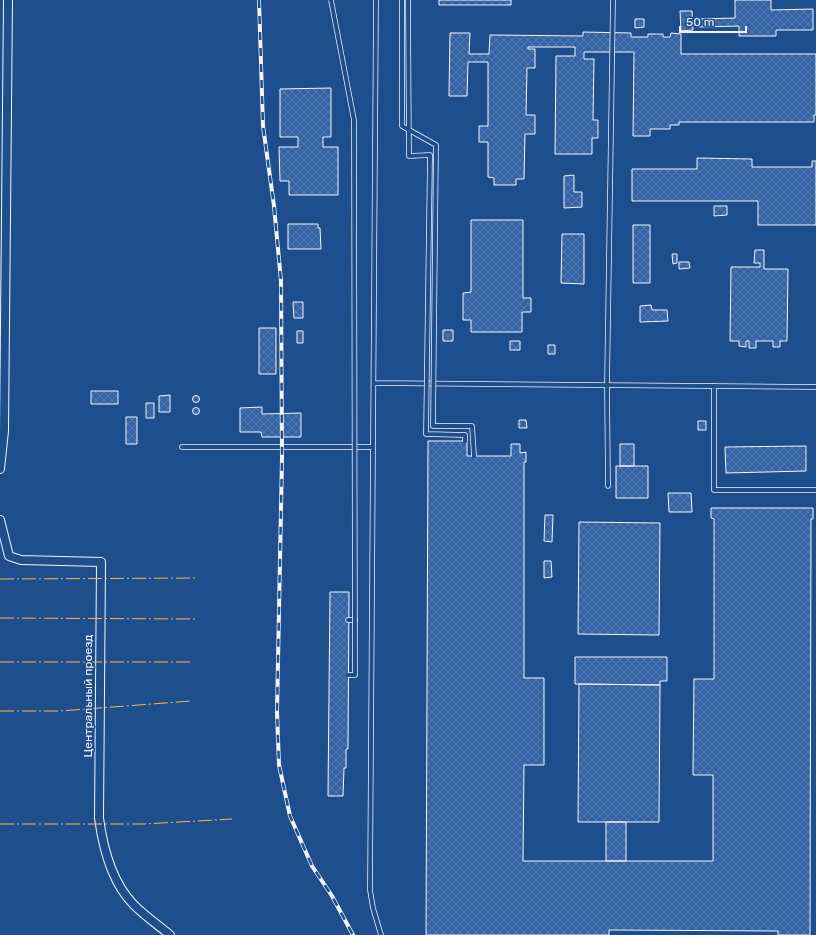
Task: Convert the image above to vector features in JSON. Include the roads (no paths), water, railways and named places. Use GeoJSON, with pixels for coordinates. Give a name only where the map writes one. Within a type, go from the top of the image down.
{"type":"FeatureCollection","features":[{"type":"Feature","properties":{"kind":"street"},"geometry":{"type":"LineString","coordinates":[[0,469],[4,431],[8,0]]}},
{"type":"Feature","properties":{"kind":"street","name":"Центральный проезд"},"geometry":{"type":"LineString","coordinates":[[0,520],[9,556],[21,560],[101,562],[99,818],[101,832],[107,857],[120,887],[134,905],[170,935]]}},
{"type":"Feature","properties":{"kind":"lane"},"geometry":{"type":"LineString","coordinates":[[331,0],[354,120],[355,675],[348,676]]}},
{"type":"Feature","properties":{"kind":"lane"},"geometry":{"type":"LineString","coordinates":[[376,0],[370,890],[373,908],[381,935]]}},
{"type":"Feature","properties":{"kind":"lane"},"geometry":{"type":"LineString","coordinates":[[402,0],[402,126],[436,145],[433,426],[472,426],[474,456]]}},
{"type":"Feature","properties":{"kind":"lane"},"geometry":{"type":"LineString","coordinates":[[408,0],[409,156],[430,155],[426,434],[465,434],[465,441]]}},
{"type":"Feature","properties":{"kind":"lane"},"geometry":{"type":"LineString","coordinates":[[608,486],[607,386],[613,0]]}},
{"type":"Feature","properties":{"kind":"lane"},"geometry":{"type":"LineString","coordinates":[[374,383],[816,387]]}},
{"type":"Feature","properties":{"kind":"lane"},"geometry":{"type":"LineString","coordinates":[[714,386],[714,490],[816,490]]}},
{"type":"Feature","properties":{"kind":"lane"},"geometry":{"type":"LineString","coordinates":[[182,447],[373,448]]}},
{"type":"Feature","properties":{"kind":"lane"},"geometry":{"type":"LineString","coordinates":[[348,620],[355,620]]}},
{"type":"Feature","properties":{"kind":"railway"},"geometry":{"type":"LineString","coordinates":[[259,0],[263,126],[274,206],[281,281],[282,458],[277,712],[279,765],[290,816],[312,866],[332,896],[353,935]]}}]}
